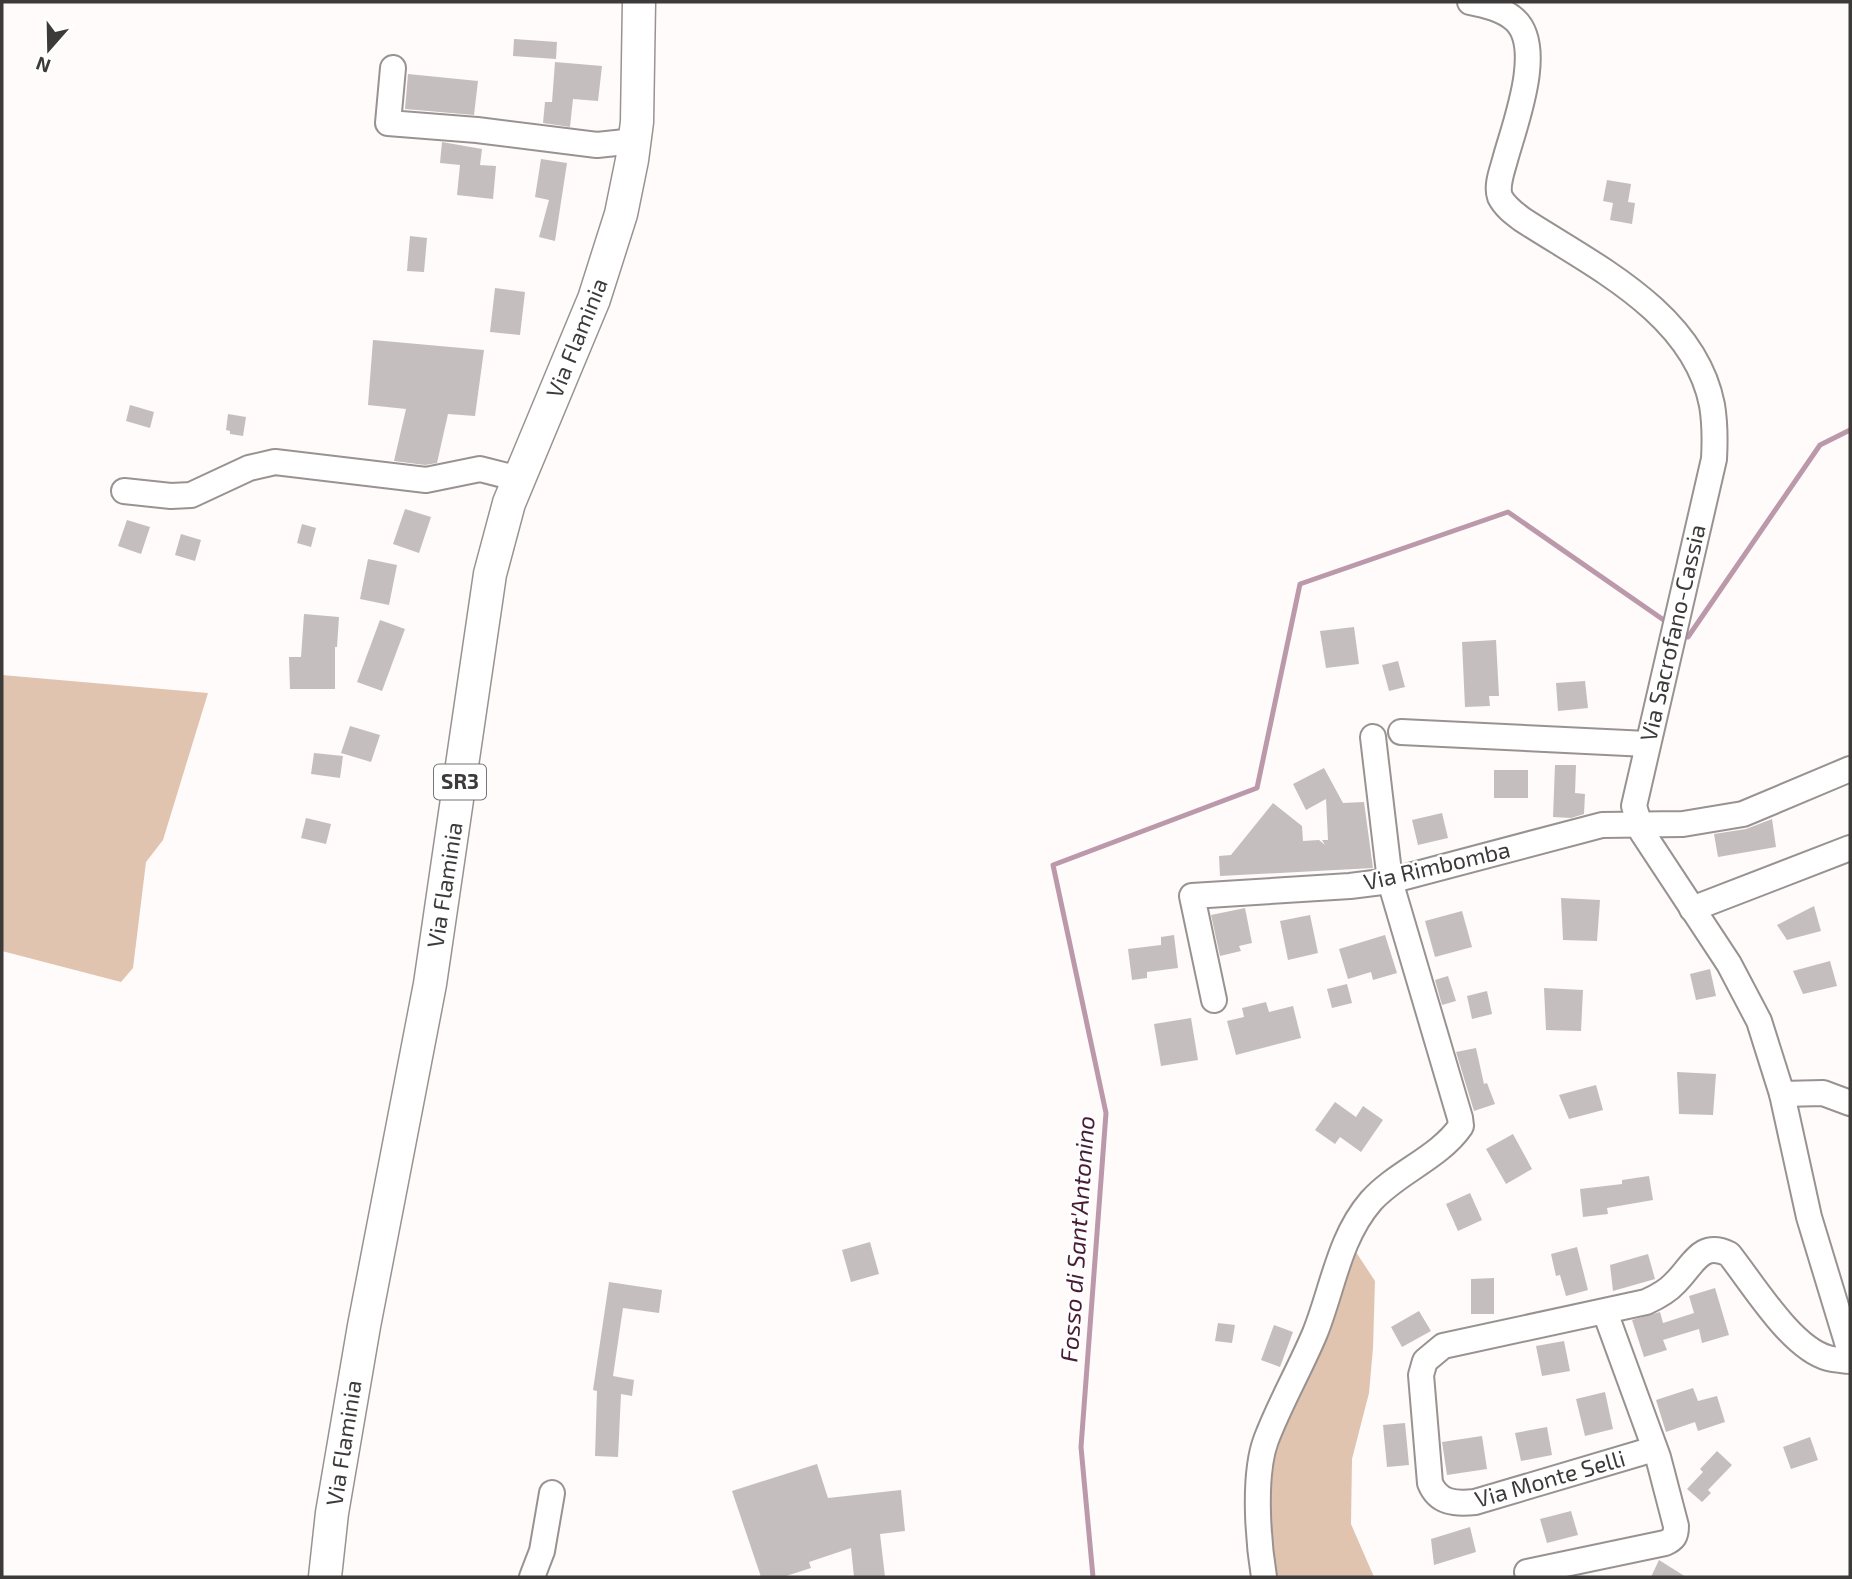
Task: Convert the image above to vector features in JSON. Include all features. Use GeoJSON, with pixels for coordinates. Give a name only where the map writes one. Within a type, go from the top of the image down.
{"type":"FeatureCollection","features":[{"type":"Feature","properties":{"kind":"main road","name":"Via Flaminia"},"geometry":{"type":"LineString","coordinates":[[325,1577],[332,1513],[361,1339],[430,984],[490,574],[503,520],[575,348],[605,267],[625,196],[635,141],[638,102],[639,2]]}},
{"type":"Feature","properties":{"kind":"street","name":"Via Sacrofano-Cassia"},"geometry":{"type":"LineString","coordinates":[[1470,2],[1490,6],[1515,20],[1524,34],[1529,55],[1524,90],[1502,170],[1500,197],[1522,220],[1625,286],[1648,305],[1679,339],[1705,382],[1714,422],[1714,459],[1634,806],[1638,824]]}},
{"type":"Feature","properties":{"kind":"street"},"geometry":{"type":"LineString","coordinates":[[393,68],[388,123],[477,130],[597,145],[635,141]]}},
{"type":"Feature","properties":{"kind":"street"},"geometry":{"type":"LineString","coordinates":[[124,491],[171,496],[191,495],[256,466],[275,462],[426,480],[486,469],[519,479]]}},
{"type":"Feature","properties":{"kind":"street"},"geometry":{"type":"LineString","coordinates":[[1401,732],[1647,744]]}},
{"type":"Feature","properties":{"kind":"street"},"geometry":{"type":"LineString","coordinates":[[1264,1577],[1259,1535],[1259,1486],[1265,1442],[1315,1332],[1348,1236],[1371,1202],[1390,1182],[1442,1146],[1461,1126],[1390,881],[1373,737]]}},
{"type":"Feature","properties":{"kind":"street","name":"Via Rimbomba"},"geometry":{"type":"LineString","coordinates":[[1214,1000],[1192,896],[1390,881],[1602,825],[1683,824],[1743,814],[1850,769]]}},
{"type":"Feature","properties":{"kind":"street"},"geometry":{"type":"LineString","coordinates":[[1638,824],[1746,994],[1759,1021],[1782,1094],[1809,1217],[1850,1352]]}},
{"type":"Feature","properties":{"kind":"street"},"geometry":{"type":"LineString","coordinates":[[1692,909],[1850,848]]}},
{"type":"Feature","properties":{"kind":"street"},"geometry":{"type":"LineString","coordinates":[[1782,1094],[1823,1093],[1850,1103]]}},
{"type":"Feature","properties":{"kind":"street","name":"Via Monte Selli"},"geometry":{"type":"LineString","coordinates":[[1654,1449],[1475,1502],[1457,1504],[1443,1500],[1434,1492],[1430,1483],[1421,1375],[1425,1361],[1443,1346],[1646,1302],[1675,1284],[1699,1255],[1708,1250],[1720,1250],[1729,1254],[1772,1314],[1811,1349],[1828,1358],[1850,1361]]}},
{"type":"Feature","properties":{"kind":"street","name":"Via Monte Selli"},"geometry":{"type":"LineString","coordinates":[[1527,1572],[1665,1543],[1676,1534],[1654,1449],[1605,1312]]}},
{"type":"Feature","properties":{"kind":"street"},"geometry":{"type":"LineString","coordinates":[[532,1577],[542,1550],[552,1493]]}},
{"type":"Feature","properties":{"kind":"shaded area"},"geometry":{"type":"Polygon","coordinates":[[[2,675],[208,693],[163,840],[146,862],[133,968],[121,982],[2,951],[2,675]]]}},
{"type":"Feature","properties":{"kind":"shaded area"},"geometry":{"type":"Polygon","coordinates":[[[1352,1246],[1375,1281],[1369,1393],[1352,1459],[1351,1524],[1374,1577],[1272,1577],[1265,1490],[1279,1442],[1333,1305],[1352,1246]]]}},
{"type":"Feature","properties":{"kind":"building"},"geometry":{"type":"Polygon","coordinates":[[[514,39],[557,42],[556,59],[513,56],[514,39]]]}},
{"type":"Feature","properties":{"kind":"building"},"geometry":{"type":"Polygon","coordinates":[[[555,62],[602,66],[598,101],[573,99],[570,127],[543,123],[545,102],[552,102],[555,62]]]}},
{"type":"Feature","properties":{"kind":"building"},"geometry":{"type":"Polygon","coordinates":[[[408,74],[478,81],[474,115],[405,109],[408,74]]]}},
{"type":"Feature","properties":{"kind":"building"},"geometry":{"type":"Polygon","coordinates":[[[442,142],[482,149],[480,165],[496,166],[493,199],[457,195],[460,165],[440,163],[442,142]]]}},
{"type":"Feature","properties":{"kind":"building"},"geometry":{"type":"Polygon","coordinates":[[[541,159],[567,163],[555,241],[539,237],[549,200],[535,197],[541,159]]]}},
{"type":"Feature","properties":{"kind":"building"},"geometry":{"type":"Polygon","coordinates":[[[1607,180],[1631,184],[1628,202],[1635,203],[1632,224],[1610,220],[1613,203],[1603,201],[1607,180]]]}},
{"type":"Feature","properties":{"kind":"building"},"geometry":{"type":"Polygon","coordinates":[[[410,236],[427,238],[424,272],[407,271],[410,236]]]}},
{"type":"Feature","properties":{"kind":"building"},"geometry":{"type":"Polygon","coordinates":[[[495,288],[525,292],[520,335],[490,332],[495,288]]]}},
{"type":"Feature","properties":{"kind":"building"},"geometry":{"type":"Polygon","coordinates":[[[373,340],[484,350],[475,416],[448,414],[437,463],[425,465],[394,461],[406,409],[368,405],[373,340]]]}},
{"type":"Feature","properties":{"kind":"building"},"geometry":{"type":"Polygon","coordinates":[[[130,405],[154,412],[150,428],[126,421],[130,405]]]}},
{"type":"Feature","properties":{"kind":"building"},"geometry":{"type":"Polygon","coordinates":[[[228,414],[246,417],[243,436],[230,434],[230,431],[226,430],[228,414]]]}},
{"type":"Feature","properties":{"kind":"building"},"geometry":{"type":"Polygon","coordinates":[[[405,509],[431,517],[419,553],[393,544],[405,509]]]}},
{"type":"Feature","properties":{"kind":"building"},"geometry":{"type":"Polygon","coordinates":[[[127,520],[150,527],[141,554],[118,546],[127,520]]]}},
{"type":"Feature","properties":{"kind":"building"},"geometry":{"type":"Polygon","coordinates":[[[302,524],[316,528],[311,547],[297,543],[302,524]]]}},
{"type":"Feature","properties":{"kind":"building"},"geometry":{"type":"Polygon","coordinates":[[[181,534],[201,540],[195,561],[175,555],[181,534]]]}},
{"type":"Feature","properties":{"kind":"building"},"geometry":{"type":"Polygon","coordinates":[[[368,559],[397,565],[389,605],[360,599],[368,559]]]}},
{"type":"Feature","properties":{"kind":"building"},"geometry":{"type":"Polygon","coordinates":[[[304,614],[339,617],[335,647],[335,689],[290,689],[289,657],[301,657],[304,614]]]}},
{"type":"Feature","properties":{"kind":"building"},"geometry":{"type":"Polygon","coordinates":[[[380,620],[405,629],[382,691],[357,682],[380,620]]]}},
{"type":"Feature","properties":{"kind":"building"},"geometry":{"type":"Polygon","coordinates":[[[1354,627],[1359,664],[1326,668],[1320,631],[1354,627]]]}},
{"type":"Feature","properties":{"kind":"building"},"geometry":{"type":"Polygon","coordinates":[[[1496,640],[1499,696],[1489,696],[1490,706],[1465,707],[1462,642],[1496,640]]]}},
{"type":"Feature","properties":{"kind":"building"},"geometry":{"type":"Polygon","coordinates":[[[1398,661],[1405,687],[1389,691],[1382,665],[1398,661]]]}},
{"type":"Feature","properties":{"kind":"building"},"geometry":{"type":"Polygon","coordinates":[[[1585,681],[1588,708],[1558,711],[1556,683],[1585,681]]]}},
{"type":"Feature","properties":{"kind":"building"},"geometry":{"type":"Polygon","coordinates":[[[350,726],[380,735],[371,762],[341,753],[350,726]]]}},
{"type":"Feature","properties":{"kind":"building"},"geometry":{"type":"Polygon","coordinates":[[[314,753],[343,756],[340,778],[311,774],[314,753]]]}},
{"type":"Feature","properties":{"kind":"building"},"geometry":{"type":"Polygon","coordinates":[[[1555,765],[1576,765],[1575,793],[1585,794],[1584,814],[1571,818],[1553,817],[1555,765]]]}},
{"type":"Feature","properties":{"kind":"building"},"geometry":{"type":"Polygon","coordinates":[[[1324,768],[1343,803],[1364,802],[1373,868],[1220,876],[1219,856],[1231,855],[1273,803],[1302,826],[1303,841],[1319,840],[1325,845],[1322,840],[1328,840],[1326,799],[1306,810],[1293,784],[1324,768]]]}},
{"type":"Feature","properties":{"kind":"building"},"geometry":{"type":"Polygon","coordinates":[[[1494,770],[1528,770],[1528,798],[1494,798],[1494,770]]]}},
{"type":"Feature","properties":{"kind":"building"},"geometry":{"type":"Polygon","coordinates":[[[1442,813],[1448,838],[1418,845],[1412,820],[1442,813]]]}},
{"type":"Feature","properties":{"kind":"building"},"geometry":{"type":"Polygon","coordinates":[[[306,818],[331,824],[326,844],[301,838],[306,818]]]}},
{"type":"Feature","properties":{"kind":"building"},"geometry":{"type":"Polygon","coordinates":[[[1772,819],[1776,847],[1718,857],[1714,834],[1746,829],[1772,819]]]}},
{"type":"Feature","properties":{"kind":"building"},"geometry":{"type":"Polygon","coordinates":[[[1561,898],[1600,900],[1597,941],[1563,940],[1561,898]]]}},
{"type":"Feature","properties":{"kind":"building"},"geometry":{"type":"Polygon","coordinates":[[[1814,906],[1821,931],[1787,940],[1777,925],[1814,906]]]}},
{"type":"Feature","properties":{"kind":"building"},"geometry":{"type":"Polygon","coordinates":[[[1245,908],[1252,943],[1239,946],[1241,951],[1220,956],[1211,915],[1245,908]]]}},
{"type":"Feature","properties":{"kind":"building"},"geometry":{"type":"Polygon","coordinates":[[[1462,911],[1472,947],[1435,957],[1425,921],[1462,911]]]}},
{"type":"Feature","properties":{"kind":"building"},"geometry":{"type":"Polygon","coordinates":[[[1310,915],[1318,953],[1288,960],[1280,921],[1310,915]]]}},
{"type":"Feature","properties":{"kind":"building"},"geometry":{"type":"Polygon","coordinates":[[[1174,935],[1178,968],[1147,972],[1147,978],[1132,980],[1128,949],[1161,945],[1161,937],[1174,935]]]}},
{"type":"Feature","properties":{"kind":"building"},"geometry":{"type":"Polygon","coordinates":[[[1385,935],[1397,973],[1373,980],[1371,972],[1348,979],[1339,949],[1385,935]]]}},
{"type":"Feature","properties":{"kind":"building"},"geometry":{"type":"Polygon","coordinates":[[[1830,961],[1837,986],[1803,994],[1793,971],[1830,961]]]}},
{"type":"Feature","properties":{"kind":"building"},"geometry":{"type":"Polygon","coordinates":[[[1710,969],[1716,996],[1696,1000],[1690,974],[1710,969]]]}},
{"type":"Feature","properties":{"kind":"building"},"geometry":{"type":"Polygon","coordinates":[[[1448,976],[1456,1001],[1442,1005],[1435,980],[1448,976]]]}},
{"type":"Feature","properties":{"kind":"building"},"geometry":{"type":"Polygon","coordinates":[[[1347,984],[1352,1003],[1332,1008],[1327,989],[1347,984]]]}},
{"type":"Feature","properties":{"kind":"building"},"geometry":{"type":"Polygon","coordinates":[[[1544,988],[1583,990],[1581,1031],[1546,1030],[1544,988]]]}},
{"type":"Feature","properties":{"kind":"building"},"geometry":{"type":"Polygon","coordinates":[[[1487,991],[1492,1014],[1472,1019],[1467,996],[1487,991]]]}},
{"type":"Feature","properties":{"kind":"building"},"geometry":{"type":"Polygon","coordinates":[[[1266,1002],[1269,1012],[1293,1006],[1301,1038],[1236,1055],[1227,1021],[1244,1017],[1242,1008],[1266,1002]]]}},
{"type":"Feature","properties":{"kind":"building"},"geometry":{"type":"Polygon","coordinates":[[[1191,1018],[1198,1060],[1161,1066],[1154,1024],[1191,1018]]]}},
{"type":"Feature","properties":{"kind":"building"},"geometry":{"type":"Polygon","coordinates":[[[1476,1048],[1484,1084],[1487,1083],[1495,1104],[1474,1111],[1456,1052],[1476,1048]]]}},
{"type":"Feature","properties":{"kind":"building"},"geometry":{"type":"Polygon","coordinates":[[[1677,1072],[1716,1074],[1713,1115],[1679,1114],[1677,1072]]]}},
{"type":"Feature","properties":{"kind":"building"},"geometry":{"type":"Polygon","coordinates":[[[1596,1085],[1603,1110],[1569,1119],[1559,1095],[1596,1085]]]}},
{"type":"Feature","properties":{"kind":"building"},"geometry":{"type":"Polygon","coordinates":[[[1335,1102],[1356,1117],[1363,1106],[1383,1120],[1361,1152],[1340,1137],[1335,1144],[1315,1130],[1335,1102]]]}},
{"type":"Feature","properties":{"kind":"building"},"geometry":{"type":"Polygon","coordinates":[[[1513,1134],[1532,1169],[1506,1184],[1486,1149],[1513,1134]]]}},
{"type":"Feature","properties":{"kind":"building"},"geometry":{"type":"Polygon","coordinates":[[[1649,1176],[1653,1200],[1607,1208],[1608,1214],[1583,1217],[1580,1189],[1622,1184],[1622,1180],[1649,1176]]]}},
{"type":"Feature","properties":{"kind":"building"},"geometry":{"type":"Polygon","coordinates":[[[1470,1193],[1482,1220],[1458,1231],[1446,1204],[1470,1193]]]}},
{"type":"Feature","properties":{"kind":"building"},"geometry":{"type":"Polygon","coordinates":[[[870,1242],[879,1274],[851,1282],[842,1250],[870,1242]]]}},
{"type":"Feature","properties":{"kind":"building"},"geometry":{"type":"Polygon","coordinates":[[[1577,1247],[1588,1290],[1566,1296],[1560,1275],[1556,1276],[1551,1254],[1577,1247]]]}},
{"type":"Feature","properties":{"kind":"building"},"geometry":{"type":"Polygon","coordinates":[[[1648,1254],[1655,1279],[1613,1291],[1610,1265],[1648,1254]]]}},
{"type":"Feature","properties":{"kind":"building"},"geometry":{"type":"Polygon","coordinates":[[[1494,1278],[1494,1314],[1471,1314],[1471,1279],[1494,1278]]]}},
{"type":"Feature","properties":{"kind":"building"},"geometry":{"type":"Polygon","coordinates":[[[609,1282],[662,1290],[659,1313],[623,1308],[613,1376],[634,1380],[632,1396],[621,1394],[618,1457],[595,1456],[597,1391],[593,1390],[609,1282]]]}},
{"type":"Feature","properties":{"kind":"building"},"geometry":{"type":"Polygon","coordinates":[[[1715,1288],[1729,1335],[1702,1343],[1699,1329],[1663,1340],[1667,1350],[1644,1357],[1632,1320],[1660,1312],[1663,1323],[1694,1313],[1689,1296],[1715,1288]]]}},
{"type":"Feature","properties":{"kind":"building"},"geometry":{"type":"Polygon","coordinates":[[[1419,1311],[1431,1331],[1402,1347],[1391,1327],[1419,1311]]]}},
{"type":"Feature","properties":{"kind":"building"},"geometry":{"type":"Polygon","coordinates":[[[1218,1323],[1235,1325],[1232,1343],[1215,1341],[1218,1323]]]}},
{"type":"Feature","properties":{"kind":"building"},"geometry":{"type":"Polygon","coordinates":[[[1274,1325],[1293,1332],[1280,1367],[1261,1360],[1274,1325]]]}},
{"type":"Feature","properties":{"kind":"building"},"geometry":{"type":"Polygon","coordinates":[[[1564,1341],[1570,1371],[1542,1376],[1536,1346],[1564,1341]]]}},
{"type":"Feature","properties":{"kind":"building"},"geometry":{"type":"Polygon","coordinates":[[[1693,1388],[1698,1401],[1717,1396],[1725,1422],[1698,1431],[1695,1422],[1666,1432],[1656,1400],[1693,1388]]]}},
{"type":"Feature","properties":{"kind":"building"},"geometry":{"type":"Polygon","coordinates":[[[1605,1392],[1613,1429],[1585,1436],[1576,1399],[1605,1392]]]}},
{"type":"Feature","properties":{"kind":"building"},"geometry":{"type":"Polygon","coordinates":[[[1405,1423],[1409,1465],[1387,1467],[1383,1425],[1405,1423]]]}},
{"type":"Feature","properties":{"kind":"building"},"geometry":{"type":"Polygon","coordinates":[[[1547,1427],[1552,1455],[1521,1461],[1515,1433],[1547,1427]]]}},
{"type":"Feature","properties":{"kind":"building"},"geometry":{"type":"Polygon","coordinates":[[[1482,1436],[1487,1469],[1447,1475],[1442,1442],[1482,1436]]]}},
{"type":"Feature","properties":{"kind":"building"},"geometry":{"type":"Polygon","coordinates":[[[1810,1437],[1818,1460],[1791,1469],[1783,1447],[1810,1437]]]}},
{"type":"Feature","properties":{"kind":"building"},"geometry":{"type":"Polygon","coordinates":[[[1717,1451],[1732,1465],[1708,1490],[1711,1493],[1702,1502],[1687,1489],[1703,1472],[1700,1469],[1717,1451]]]}},
{"type":"Feature","properties":{"kind":"building"},"geometry":{"type":"Polygon","coordinates":[[[817,1464],[828,1498],[901,1490],[905,1531],[880,1534],[885,1577],[854,1577],[851,1548],[809,1562],[811,1568],[783,1577],[761,1577],[732,1491],[817,1464]]]}},
{"type":"Feature","properties":{"kind":"building"},"geometry":{"type":"Polygon","coordinates":[[[1571,1511],[1578,1535],[1547,1543],[1540,1519],[1571,1511]]]}},
{"type":"Feature","properties":{"kind":"building"},"geometry":{"type":"Polygon","coordinates":[[[1470,1527],[1476,1552],[1434,1565],[1431,1539],[1470,1527]]]}},
{"type":"Feature","properties":{"kind":"building"},"geometry":{"type":"Polygon","coordinates":[[[1659,1560],[1686,1577],[1651,1577],[1659,1560]]]}},
{"type":"Feature","properties":{"kind":"waterway","name":"Fosso di Sant'Antonino"},"geometry":{"type":"LineString","coordinates":[[1682,632],[1688,637],[1820,445],[1850,430]]}},
{"type":"Feature","properties":{"kind":"waterway","name":"Fosso di Sant'Antonino"},"geometry":{"type":"LineString","coordinates":[[1093,1577],[1081,1447],[1106,1113],[1053,865],[1257,788],[1300,584],[1508,512],[1668,623]]}}]}
